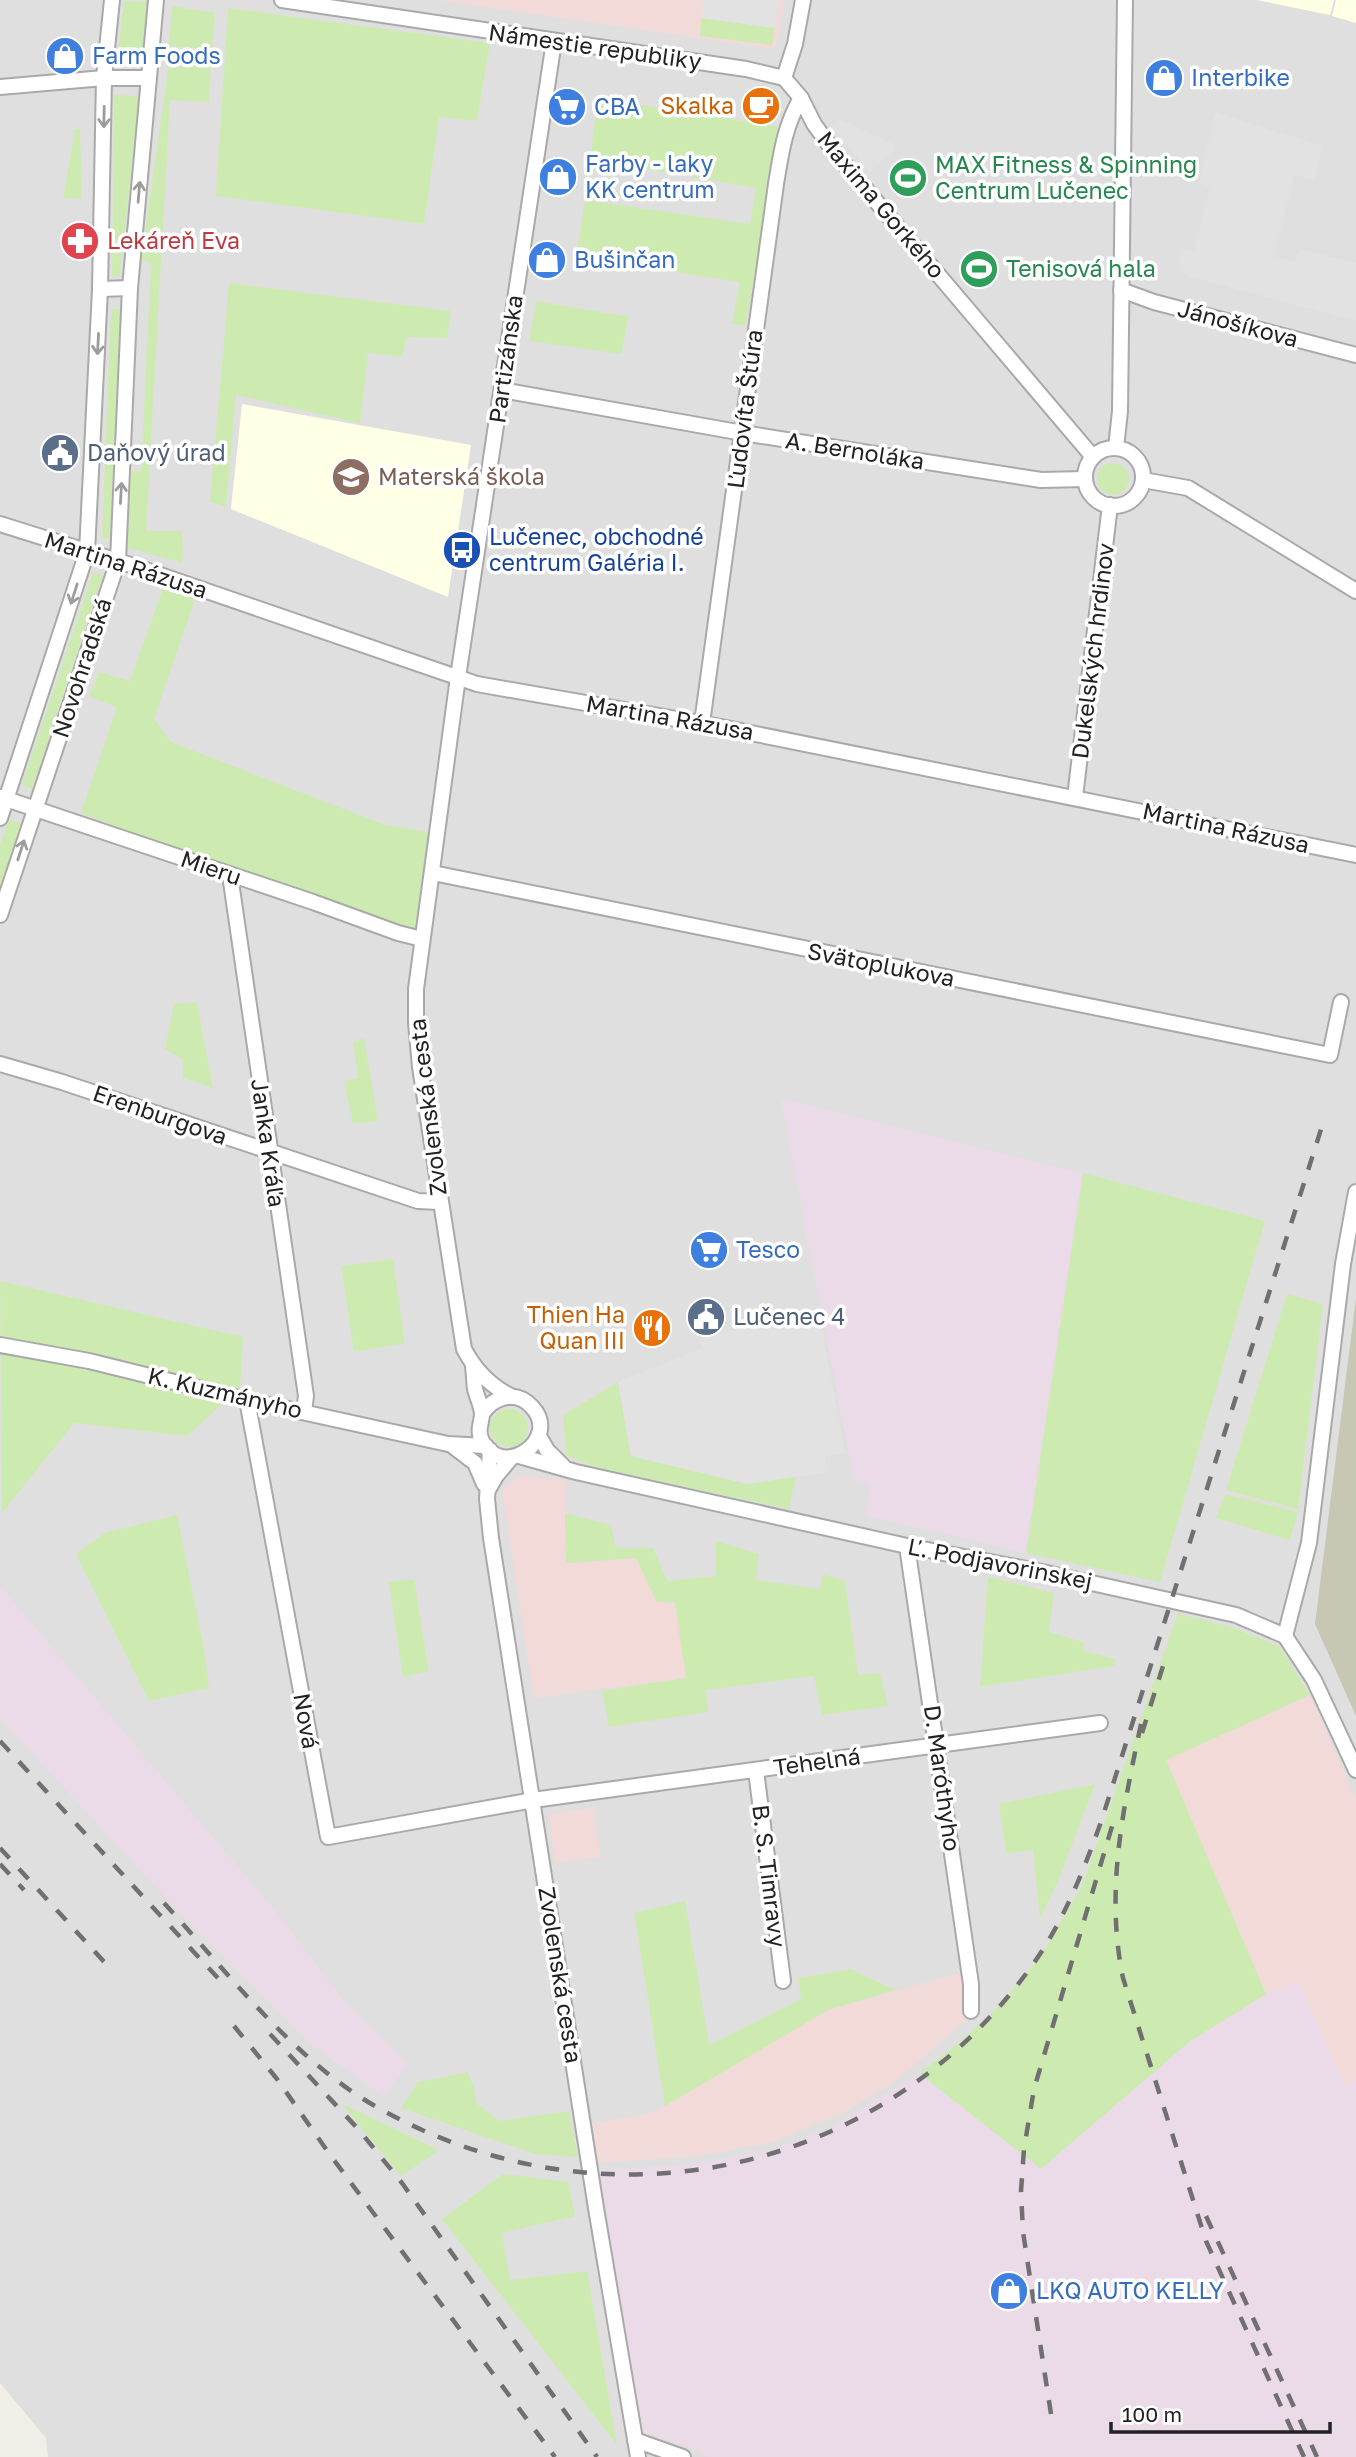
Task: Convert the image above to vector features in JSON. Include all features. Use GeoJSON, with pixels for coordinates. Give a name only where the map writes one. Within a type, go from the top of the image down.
{"type":"FeatureCollection","features":[{"type":"Feature","properties":{"kind":"street","name":"Novohradská"},"geometry":{"type":"LineString","coordinates":[[0,818],[3,798],[87,552],[100,289],[104,78],[112,0]]}},
{"type":"Feature","properties":{"kind":"street","name":"Novohradská"},"geometry":{"type":"LineString","coordinates":[[0,915],[118,561],[130,288],[156,0]]}},
{"type":"Feature","properties":{"kind":"street","name":"Námestie republiky"},"geometry":{"type":"LineString","coordinates":[[282,0],[326,3],[554,41],[746,69],[784,78]]}},
{"type":"Feature","properties":{"kind":"street"},"geometry":{"type":"LineString","coordinates":[[784,78],[795,44],[803,0]]}},
{"type":"Feature","properties":{"kind":"street"},"geometry":{"type":"LineString","coordinates":[[1116,448],[1120,411],[1125,0]]}},
{"type":"Feature","properties":{"kind":"street","name":"Partizánska"},"geometry":{"type":"LineString","coordinates":[[458,677],[554,41]]}},
{"type":"Feature","properties":{"kind":"street"},"geometry":{"type":"LineString","coordinates":[[0,87],[104,78],[149,78]]}},
{"type":"Feature","properties":{"kind":"street","name":"Maxima Gorkého"},"geometry":{"type":"LineString","coordinates":[[784,78],[801,98],[814,124],[835,153],[1093,457]]}},
{"type":"Feature","properties":{"kind":"street","name":"Ľudovíta Štúra"},"geometry":{"type":"LineString","coordinates":[[702,723],[762,278],[784,137],[790,117],[801,98]]}},
{"type":"Feature","properties":{"kind":"street"},"geometry":{"type":"LineString","coordinates":[[100,289],[130,288]]}},
{"type":"Feature","properties":{"kind":"street","name":"Jánošíkova"},"geometry":{"type":"LineString","coordinates":[[1121,290],[1154,302],[1356,355]]}},
{"type":"Feature","properties":{"kind":"street","name":"A. Bernoláka"},"geometry":{"type":"LineString","coordinates":[[502,390],[743,433],[1041,480],[1085,479]]}},
{"type":"Feature","properties":{"kind":"street"},"geometry":{"type":"LineString","coordinates":[[1116,448],[1127,451],[1136,458],[1142,468],[1143,480],[1139,491],[1131,500],[1121,505],[1110,505],[1093,496],[1085,479],[1086,467],[1103,449],[1116,448]]}},
{"type":"Feature","properties":{"kind":"street"},"geometry":{"type":"LineString","coordinates":[[1143,480],[1188,488],[1356,591]]}},
{"type":"Feature","properties":{"kind":"street","name":"Dukelských hrdinov"},"geometry":{"type":"LineString","coordinates":[[1075,797],[1110,505]]}},
{"type":"Feature","properties":{"kind":"street","name":"Martina Rázusa"},"geometry":{"type":"LineString","coordinates":[[0,524],[118,561],[477,684],[702,723],[1356,855]]}},
{"type":"Feature","properties":{"kind":"street","name":"Zvolenská cesta"},"geometry":{"type":"LineString","coordinates":[[458,677],[416,989],[420,1067],[464,1349],[474,1367],[495,1387],[525,1401],[536,1412],[540,1427],[539,1436]]}},
{"type":"Feature","properties":{"kind":"street","name":"Mieru"},"geometry":{"type":"LineString","coordinates":[[3,798],[422,939]]}},
{"type":"Feature","properties":{"kind":"street","name":"Svätoplukova"},"geometry":{"type":"LineString","coordinates":[[433,873],[1330,1055],[1341,1002]]}},
{"type":"Feature","properties":{"kind":"street","name":"Janka Kráľa"},"geometry":{"type":"LineString","coordinates":[[230,875],[306,1396],[304,1411]]}},
{"type":"Feature","properties":{"kind":"street","name":"Erenburgova"},"geometry":{"type":"LineString","coordinates":[[0,1064],[62,1082],[418,1201],[439,1202]]}},
{"type":"Feature","properties":{"kind":"street"},"geometry":{"type":"LineString","coordinates":[[1356,1192],[1343,1264],[1309,1543],[1285,1636],[1314,1680],[1356,1770]]}},
{"type":"Feature","properties":{"kind":"street","name":"K. Kuzmányho"},"geometry":{"type":"LineString","coordinates":[[0,1345],[89,1361],[247,1400],[448,1444],[488,1448]]}},
{"type":"Feature","properties":{"kind":"street","name":"Zvolenská cesta"},"geometry":{"type":"LineString","coordinates":[[474,1367],[482,1440],[488,1448],[487,1492],[491,1538],[596,2208],[638,2457]]}},
{"type":"Feature","properties":{"kind":"street"},"geometry":{"type":"LineString","coordinates":[[448,1444],[464,1437],[494,1401],[513,1397]]}},
{"type":"Feature","properties":{"kind":"street","name":"Nová"},"geometry":{"type":"LineString","coordinates":[[247,1400],[328,1837],[533,1800]]}},
{"type":"Feature","properties":{"kind":"street"},"geometry":{"type":"LineString","coordinates":[[487,1492],[496,1476],[515,1457],[531,1448],[539,1436],[552,1456],[564,1467]]}},
{"type":"Feature","properties":{"kind":"street","name":"K. Kuzmányho"},"geometry":{"type":"LineString","coordinates":[[448,1444],[475,1463],[487,1492]]}},
{"type":"Feature","properties":{"kind":"street"},"geometry":{"type":"LineString","coordinates":[[488,1448],[500,1456],[515,1457]]}},
{"type":"Feature","properties":{"kind":"street","name":"Ľ. Podjavorinskej"},"geometry":{"type":"LineString","coordinates":[[515,1457],[907,1546],[1198,1605],[1236,1615],[1285,1636]]}},
{"type":"Feature","properties":{"kind":"street","name":"D. Maróthyho"},"geometry":{"type":"LineString","coordinates":[[907,1546],[971,1984],[971,2011]]}},
{"type":"Feature","properties":{"kind":"street","name":"Tehelná"},"geometry":{"type":"LineString","coordinates":[[533,1800],[1100,1723]]}},
{"type":"Feature","properties":{"kind":"street","name":"B. S. Timravy"},"geometry":{"type":"LineString","coordinates":[[756,1771],[783,1981]]}},
{"type":"Feature","properties":{"kind":"street"},"geometry":{"type":"LineString","coordinates":[[635,2440],[683,2457]]}},
{"type":"Feature","properties":{"kind":"shaded area"},"geometry":{"type":"Polygon","coordinates":[[[0,0],[1356,0],[1356,2457],[48,2457],[46,2438],[0,2383],[0,0]]]}},
{"type":"Feature","properties":{"kind":"shaded area"},"geometry":{"type":"Polygon","coordinates":[[[437,0],[785,0],[775,49],[437,0]]]}},
{"type":"Feature","properties":{"kind":"shaded area"},"geometry":{"type":"Polygon","coordinates":[[[704,0],[779,0],[775,28],[701,18],[704,0]]]}},
{"type":"Feature","properties":{"kind":"shaded area"},"geometry":{"type":"Polygon","coordinates":[[[1257,0],[1334,0],[1330,15],[1257,0]]]}},
{"type":"Feature","properties":{"kind":"shaded area"},"geometry":{"type":"Polygon","coordinates":[[[1336,0],[1356,0],[1356,23],[1332,16],[1336,0]]]}},
{"type":"Feature","properties":{"kind":"shaded area"},"geometry":{"type":"Polygon","coordinates":[[[1216,112],[1322,146],[1314,180],[1294,175],[1274,256],[1295,262],[1300,249],[1356,263],[1356,321],[1187,276],[1179,269],[1182,249],[1194,251],[1210,187],[1199,183],[1216,112]]]}},
{"type":"Feature","properties":{"kind":"shaded area"},"geometry":{"type":"Polygon","coordinates":[[[840,119],[895,145],[893,151],[869,172],[832,128],[840,119]]]}},
{"type":"Feature","properties":{"kind":"shaded area","name":"Materská škola"},"geometry":{"type":"Polygon","coordinates":[[[242,404],[471,445],[448,597],[231,509],[242,404]]]}},
{"type":"Feature","properties":{"kind":"shaded area"},"geometry":{"type":"Polygon","coordinates":[[[781,1099],[1083,1173],[1026,1553],[865,1515],[871,1486],[854,1481],[781,1099]]]}},
{"type":"Feature","properties":{"kind":"shaded area"},"geometry":{"type":"Polygon","coordinates":[[[1356,1298],[1356,1716],[1315,1624],[1356,1298]]]}},
{"type":"Feature","properties":{"kind":"shaded area"},"geometry":{"type":"Polygon","coordinates":[[[819,1315],[845,1453],[825,1456],[827,1472],[748,1484],[631,1456],[618,1382],[702,1348],[700,1336],[819,1315]]]}},
{"type":"Feature","properties":{"kind":"shaded area"},"geometry":{"type":"Polygon","coordinates":[[[520,1476],[567,1480],[566,1563],[636,1558],[656,1601],[675,1603],[686,1678],[534,1698],[502,1490],[520,1476]]]}},
{"type":"Feature","properties":{"kind":"shaded area"},"geometry":{"type":"Polygon","coordinates":[[[0,1586],[277,1913],[346,2004],[408,2064],[383,2096],[311,2044],[191,1925],[0,1718],[0,1586]]]}},
{"type":"Feature","properties":{"kind":"shaded area"},"geometry":{"type":"Polygon","coordinates":[[[1310,1695],[1356,1800],[1356,2080],[1345,2085],[1298,1982],[1266,1994],[1166,1760],[1310,1695]]]}},
{"type":"Feature","properties":{"kind":"shaded area"},"geometry":{"type":"Polygon","coordinates":[[[594,1808],[600,1857],[555,1863],[549,1814],[594,1808]]]}},
{"type":"Feature","properties":{"kind":"shaded area"},"geometry":{"type":"Polygon","coordinates":[[[963,1972],[970,2016],[897,2080],[841,2114],[769,2143],[691,2157],[595,2163],[589,2124],[647,2114],[665,2106],[828,2010],[963,1972]]]}},
{"type":"Feature","properties":{"kind":"shaded area"},"geometry":{"type":"Polygon","coordinates":[[[1298,1981],[1345,2085],[1356,2080],[1356,2457],[705,2457],[702,2452],[638,2430],[597,2170],[686,2165],[770,2150],[832,2128],[919,2074],[1041,2169],[1189,2042],[1266,1994],[1298,1981]]]}},
{"type":"Feature","properties":{"kind":"green space"},"geometry":{"type":"Polygon","coordinates":[[[124,1],[148,2],[140,66],[117,63],[124,1]]]}},
{"type":"Feature","properties":{"kind":"green space"},"geometry":{"type":"Polygon","coordinates":[[[172,6],[215,13],[212,50],[169,46],[172,6]]]}},
{"type":"Feature","properties":{"kind":"green space"},"geometry":{"type":"Polygon","coordinates":[[[228,8],[490,43],[477,121],[439,117],[424,224],[216,196],[228,8]]]}},
{"type":"Feature","properties":{"kind":"green space"},"geometry":{"type":"Polygon","coordinates":[[[701,18],[775,28],[772,45],[700,36],[701,18]]]}},
{"type":"Feature","properties":{"kind":"green space"},"geometry":{"type":"Polygon","coordinates":[[[170,57],[211,61],[209,102],[170,100],[146,531],[182,531],[183,563],[128,548],[129,471],[141,471],[151,263],[141,260],[170,57]]]}},
{"type":"Feature","properties":{"kind":"green space"},"geometry":{"type":"Polygon","coordinates":[[[114,95],[139,96],[120,276],[112,276],[114,95]]]}},
{"type":"Feature","properties":{"kind":"green space"},"geometry":{"type":"Polygon","coordinates":[[[598,98],[779,127],[746,325],[732,324],[740,282],[576,257],[585,200],[750,224],[756,188],[590,159],[598,98]]]}},
{"type":"Feature","properties":{"kind":"green space"},"geometry":{"type":"Polygon","coordinates":[[[75,129],[80,129],[82,199],[63,198],[75,129]]]}},
{"type":"Feature","properties":{"kind":"green space"},"geometry":{"type":"Polygon","coordinates":[[[229,283],[451,311],[447,338],[406,337],[402,357],[368,353],[360,423],[236,395],[226,507],[210,502],[229,283]]]}},
{"type":"Feature","properties":{"kind":"green space"},"geometry":{"type":"Polygon","coordinates":[[[536,301],[629,317],[621,354],[529,341],[536,301]]]}},
{"type":"Feature","properties":{"kind":"green space"},"geometry":{"type":"Polygon","coordinates":[[[111,309],[120,309],[110,539],[102,539],[111,309]]]}},
{"type":"Feature","properties":{"kind":"green space"},"geometry":{"type":"Polygon","coordinates":[[[1113,463],[1124,468],[1129,479],[1124,490],[1113,495],[1102,490],[1097,479],[1102,468],[1113,463]]]}},
{"type":"Feature","properties":{"kind":"green space"},"geometry":{"type":"Polygon","coordinates":[[[93,573],[103,575],[32,789],[22,784],[93,573]]]}},
{"type":"Feature","properties":{"kind":"green space"},"geometry":{"type":"Polygon","coordinates":[[[164,586],[196,596],[154,719],[171,742],[385,825],[428,832],[414,939],[81,813],[117,707],[89,697],[99,672],[130,681],[164,586]]]}},
{"type":"Feature","properties":{"kind":"green space"},"geometry":{"type":"Polygon","coordinates":[[[9,820],[21,823],[0,886],[0,845],[9,820]]]}},
{"type":"Feature","properties":{"kind":"green space"},"geometry":{"type":"Polygon","coordinates":[[[197,1002],[213,1088],[183,1078],[183,1060],[165,1049],[174,1004],[197,1002]]]}},
{"type":"Feature","properties":{"kind":"green space"},"geometry":{"type":"Polygon","coordinates":[[[364,1038],[378,1121],[353,1124],[344,1081],[358,1078],[353,1042],[364,1038]]]}},
{"type":"Feature","properties":{"kind":"green space"},"geometry":{"type":"Polygon","coordinates":[[[1083,1173],[1265,1221],[1160,1582],[1026,1553],[1083,1173]]]}},
{"type":"Feature","properties":{"kind":"green space"},"geometry":{"type":"Polygon","coordinates":[[[393,1259],[405,1343],[354,1352],[341,1266],[393,1259]]]}},
{"type":"Feature","properties":{"kind":"green space"},"geometry":{"type":"Polygon","coordinates":[[[0,1281],[243,1337],[240,1388],[187,1436],[74,1423],[2,1513],[0,1281]]]}},
{"type":"Feature","properties":{"kind":"green space"},"geometry":{"type":"Polygon","coordinates":[[[1287,1294],[1323,1304],[1298,1509],[1226,1490],[1287,1294]]]}},
{"type":"Feature","properties":{"kind":"green space"},"geometry":{"type":"Polygon","coordinates":[[[618,1382],[631,1456],[748,1484],[796,1476],[789,1509],[598,1468],[566,1455],[563,1415],[618,1382]]]}},
{"type":"Feature","properties":{"kind":"green space"},"geometry":{"type":"Polygon","coordinates":[[[509,1409],[523,1414],[528,1428],[523,1442],[509,1447],[495,1442],[490,1428],[495,1414],[509,1409]]]}},
{"type":"Feature","properties":{"kind":"green space"},"geometry":{"type":"Polygon","coordinates":[[[1225,1494],[1298,1512],[1290,1540],[1216,1518],[1225,1494]]]}},
{"type":"Feature","properties":{"kind":"green space"},"geometry":{"type":"Polygon","coordinates":[[[565,1513],[611,1525],[616,1548],[653,1548],[667,1581],[716,1576],[716,1541],[759,1554],[756,1580],[820,1589],[823,1574],[845,1581],[858,1675],[880,1673],[888,1706],[822,1715],[814,1676],[706,1690],[708,1712],[609,1727],[602,1691],[686,1678],[675,1603],[656,1601],[636,1558],[566,1563],[565,1513]]]}},
{"type":"Feature","properties":{"kind":"green space"},"geometry":{"type":"Polygon","coordinates":[[[177,1515],[204,1649],[209,1688],[149,1701],[76,1554],[105,1533],[177,1515]]]}},
{"type":"Feature","properties":{"kind":"green space"},"geometry":{"type":"Polygon","coordinates":[[[988,1577],[1054,1593],[1049,1632],[1084,1642],[1083,1651],[1115,1659],[1114,1666],[980,1687],[988,1577]]]}},
{"type":"Feature","properties":{"kind":"green space"},"geometry":{"type":"Polygon","coordinates":[[[414,1579],[429,1671],[403,1677],[389,1582],[414,1579]]]}},
{"type":"Feature","properties":{"kind":"green space"},"geometry":{"type":"Polygon","coordinates":[[[1178,1613],[1234,1628],[1279,1646],[1310,1695],[1166,1760],[1266,1994],[1189,2042],[1041,2169],[919,2073],[959,2043],[999,2006],[1042,1954],[1082,1886],[1178,1613]]]}},
{"type":"Feature","properties":{"kind":"green space"},"geometry":{"type":"Polygon","coordinates":[[[1095,1784],[1058,1881],[1040,1918],[1033,1850],[1006,1853],[999,1804],[1095,1784]]]}},
{"type":"Feature","properties":{"kind":"green space"},"geometry":{"type":"Polygon","coordinates":[[[685,1901],[709,2045],[801,1999],[798,1978],[851,1969],[895,1990],[828,2010],[665,2106],[634,1913],[685,1901]]]}},
{"type":"Feature","properties":{"kind":"green space"},"geometry":{"type":"Polygon","coordinates":[[[468,2072],[477,2104],[500,2121],[569,2111],[578,2157],[535,2154],[401,2108],[418,2082],[468,2072]]]}},
{"type":"Feature","properties":{"kind":"green space"},"geometry":{"type":"Polygon","coordinates":[[[342,2104],[439,2150],[401,2176],[342,2104]]]}},
{"type":"Feature","properties":{"kind":"green space"},"geometry":{"type":"Polygon","coordinates":[[[503,2174],[568,2182],[575,2216],[502,2233],[510,2280],[587,2271],[617,2445],[442,2219],[503,2174]]]}},
{"type":"Feature","properties":{"kind":"railway"},"geometry":{"type":"LineString","coordinates":[[164,1903],[237,1986],[316,2064],[375,2106],[462,2146],[551,2168],[641,2174],[730,2164],[816,2138],[896,2096],[968,2039],[1031,1967],[1053,1933],[1079,1878],[1101,1822],[1324,1120]]}},
{"type":"Feature","properties":{"kind":"railway"},"geometry":{"type":"LineString","coordinates":[[1142,1733],[1163,1666]]}},
{"type":"Feature","properties":{"kind":"railway"},"geometry":{"type":"LineString","coordinates":[[1141,1724],[1118,1850],[1116,1914],[1123,1978],[1206,2241],[1304,2457]]}},
{"type":"Feature","properties":{"kind":"railway"},"geometry":{"type":"LineString","coordinates":[[0,1741],[227,1988]]}},
{"type":"Feature","properties":{"kind":"railway"},"geometry":{"type":"LineString","coordinates":[[1051,2414],[1023,2232],[1021,2191],[1024,2149],[1034,2089],[1113,1823]]}},
{"type":"Feature","properties":{"kind":"railway"},"geometry":{"type":"LineString","coordinates":[[0,1848],[107,1965]]}},
{"type":"Feature","properties":{"kind":"railway"},"geometry":{"type":"LineString","coordinates":[[0,1864],[24,1890]]}},
{"type":"Feature","properties":{"kind":"railway"},"geometry":{"type":"LineString","coordinates":[[234,2026],[277,2079],[328,2152],[555,2457]]}},
{"type":"Feature","properties":{"kind":"railway"},"geometry":{"type":"LineString","coordinates":[[270,2034],[359,2130],[402,2183],[597,2457]]}},
{"type":"Feature","properties":{"kind":"railway"},"geometry":{"type":"LineString","coordinates":[[1206,2216],[1317,2457]]}},
{"type":"Feature","properties":{"kind":"place","name":"Farm Foods"},"geometry":{"type":"Point","coordinates":[65,56]}},
{"type":"Feature","properties":{"kind":"place","name":"Interbike"},"geometry":{"type":"Point","coordinates":[1164,78]}},
{"type":"Feature","properties":{"kind":"place","name":"Skalka"},"geometry":{"type":"Point","coordinates":[761,106]}},
{"type":"Feature","properties":{"kind":"place","name":"CBA"},"geometry":{"type":"Point","coordinates":[567,107]}},
{"type":"Feature","properties":{"kind":"place","name":"Farby - laky KK centrum"},"geometry":{"type":"Point","coordinates":[558,177]}},
{"type":"Feature","properties":{"kind":"place","name":"MAX Fitness & Spinning Centrum Lučenec"},"geometry":{"type":"Point","coordinates":[908,178]}},
{"type":"Feature","properties":{"kind":"place","name":"Lekáreň Eva"},"geometry":{"type":"Point","coordinates":[80,241]}},
{"type":"Feature","properties":{"kind":"place","name":"Bušinčan"},"geometry":{"type":"Point","coordinates":[547,260]}},
{"type":"Feature","properties":{"kind":"place","name":"Tenisová hala"},"geometry":{"type":"Point","coordinates":[979,269]}},
{"type":"Feature","properties":{"kind":"place","name":"Daňový úrad"},"geometry":{"type":"Point","coordinates":[60,453]}},
{"type":"Feature","properties":{"kind":"place","name":"Materská škola"},"geometry":{"type":"Point","coordinates":[351,477]}},
{"type":"Feature","properties":{"kind":"place","name":"Lučenec, obchodné centrum Galéria I."},"geometry":{"type":"Point","coordinates":[462,550]}},
{"type":"Feature","properties":{"kind":"place","name":"Tesco"},"geometry":{"type":"Point","coordinates":[709,1250]}},
{"type":"Feature","properties":{"kind":"place","name":"Lučenec 4"},"geometry":{"type":"Point","coordinates":[706,1317]}},
{"type":"Feature","properties":{"kind":"place","name":"Thien Ha Quan III"},"geometry":{"type":"Point","coordinates":[652,1328]}},
{"type":"Feature","properties":{"kind":"place","name":"LKQ AUTO KELLY"},"geometry":{"type":"Point","coordinates":[1009,2291]}}]}
